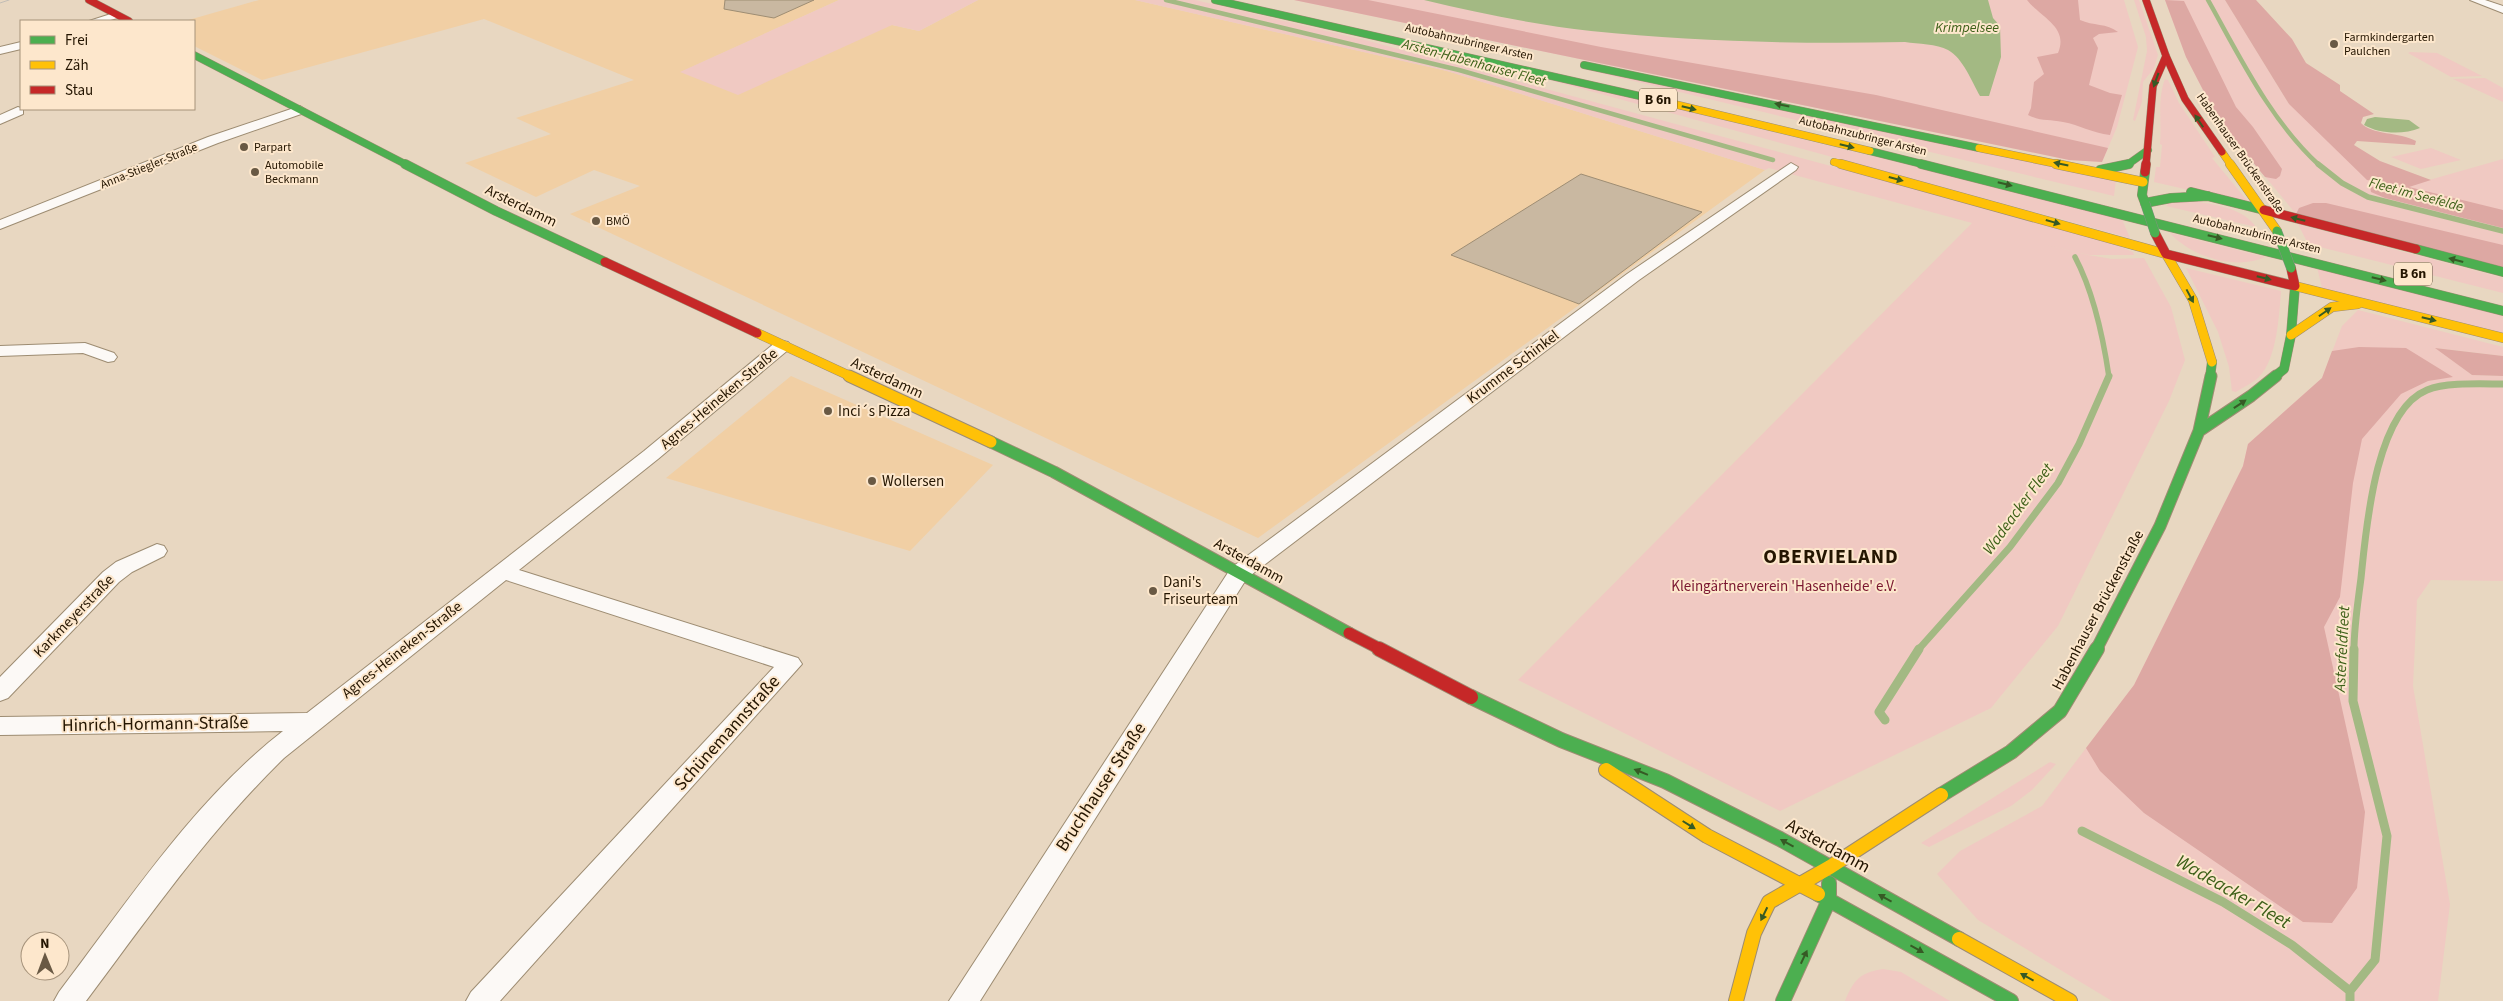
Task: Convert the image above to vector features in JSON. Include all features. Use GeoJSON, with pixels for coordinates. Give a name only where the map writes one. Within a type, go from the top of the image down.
{"type":"FeatureCollection","features":[{"type":"Feature","properties":{"kind":"main road"},"geometry":{"type":"LineString","coordinates":[[88,0],[127,20]]}},
{"type":"Feature","properties":{"kind":"main road","name":"Autobahnzubringer Arsten"},"geometry":{"type":"LineString","coordinates":[[1214,0],[1397,39],[2011,186],[2503,311]]}},
{"type":"Feature","properties":{"kind":"main road","name":"Autobahnzubringer Arsten"},"geometry":{"type":"LineString","coordinates":[[1252,0],[1413,34],[2075,191]]}},
{"type":"Feature","properties":{"kind":"main road","name":"Habenhauser Brückenstraße"},"geometry":{"type":"LineString","coordinates":[[2146,0],[2166,56],[2185,99],[2227,161],[2264,210],[2273,235],[2290,263],[2295,286],[2291,335],[2284,369],[2251,396],[2199,431]]}},
{"type":"Feature","properties":{"kind":"main road"},"geometry":{"type":"LineString","coordinates":[[1413,34],[1430,36]]}},
{"type":"Feature","properties":{"kind":"main road"},"geometry":{"type":"LineString","coordinates":[[1397,39],[1441,55],[1619,104]]}},
{"type":"Feature","properties":{"kind":"main road","name":"Arsterdamm"},"geometry":{"type":"LineString","coordinates":[[195,56],[496,211],[1054,472],[1443,684],[1561,740],[1665,781],[1830,867],[2070,1001]]}},
{"type":"Feature","properties":{"kind":"main road","name":"Habenhauser Brückenstraße"},"geometry":{"type":"LineString","coordinates":[[1736,1001],[1754,933],[1769,902],[1830,867],[1896,822],[2011,752],[2060,710],[2095,653],[2160,526],[2199,431],[2209,390],[2212,362],[2193,300],[2155,233],[2143,199],[2153,86],[2166,56]]}},
{"type":"Feature","properties":{"kind":"main road"},"geometry":{"type":"LineString","coordinates":[[1576,63],[2208,196],[2503,272]]}},
{"type":"Feature","properties":{"kind":"main road"},"geometry":{"type":"LineString","coordinates":[[2090,171],[2118,168],[2130,162],[2148,146]]}},
{"type":"Feature","properties":{"kind":"main road"},"geometry":{"type":"LineString","coordinates":[[1820,158],[2166,254],[2503,338]]}},
{"type":"Feature","properties":{"kind":"main road"},"geometry":{"type":"LineString","coordinates":[[2131,204],[2159,205],[2208,196]]}},
{"type":"Feature","properties":{"kind":"main road"},"geometry":{"type":"LineString","coordinates":[[2143,199],[2159,205]]}},
{"type":"Feature","properties":{"kind":"main road","name":"Autobahnzubringer Arsten"},"geometry":{"type":"LineString","coordinates":[[2273,235],[2296,245]]}},
{"type":"Feature","properties":{"kind":"main road"},"geometry":{"type":"LineString","coordinates":[[2216,266],[2290,263]]}},
{"type":"Feature","properties":{"kind":"main road"},"geometry":{"type":"LineString","coordinates":[[2291,335],[2332,307],[2365,303]]}},
{"type":"Feature","properties":{"kind":"main road","name":"Arsterdamm"},"geometry":{"type":"LineString","coordinates":[[1561,740],[1707,836],[1800,884],[2011,1001]]}},
{"type":"Feature","properties":{"kind":"main road"},"geometry":{"type":"LineString","coordinates":[[1783,1001],[1829,900],[1830,867]]}},
{"type":"Feature","properties":{"kind":"street"},"geometry":{"type":"LineString","coordinates":[[2475,0],[2503,10]]}},
{"type":"Feature","properties":{"kind":"street"},"geometry":{"type":"LineString","coordinates":[[98,20],[116,15]]}},
{"type":"Feature","properties":{"kind":"street"},"geometry":{"type":"LineString","coordinates":[[0,51],[20,44]]}},
{"type":"Feature","properties":{"kind":"street","name":"Anna-Stiegler-Straße"},"geometry":{"type":"LineString","coordinates":[[0,225],[213,140],[300,110]]}},
{"type":"Feature","properties":{"kind":"street"},"geometry":{"type":"LineString","coordinates":[[0,120],[18,111]]}},
{"type":"Feature","properties":{"kind":"street","name":"Krumme Schinkel"},"geometry":{"type":"LineString","coordinates":[[1239,573],[1633,278],[1791,167]]}},
{"type":"Feature","properties":{"kind":"street","name":"Agnes-Heineken-Straße"},"geometry":{"type":"LineString","coordinates":[[68,1001],[192,839],[248,777],[309,722],[504,572],[686,427],[782,346]]}},
{"type":"Feature","properties":{"kind":"street"},"geometry":{"type":"LineString","coordinates":[[0,351],[85,348],[108,356]]}},
{"type":"Feature","properties":{"kind":"street","name":"Karkmeyerstraße"},"geometry":{"type":"LineString","coordinates":[[0,692],[111,577],[124,567],[157,551]]}},
{"type":"Feature","properties":{"kind":"street","name":"Schünemannstraße"},"geometry":{"type":"LineString","coordinates":[[481,1001],[790,664],[504,572]]}},
{"type":"Feature","properties":{"kind":"street","name":"Bruchhauser Straße"},"geometry":{"type":"LineString","coordinates":[[964,1001],[1239,573]]}},
{"type":"Feature","properties":{"kind":"street","name":"Hinrich-Hormann-Straße"},"geometry":{"type":"LineString","coordinates":[[0,726],[309,722]]}},
{"type":"Feature","properties":{"kind":"shaded area"},"geometry":{"type":"Polygon","coordinates":[[[259,0],[839,0],[681,72],[892,25],[919,31],[978,0],[1135,0],[1447,71],[1765,170],[1258,538],[570,214],[640,186],[594,170],[536,197],[465,163],[551,134],[516,118],[634,80],[484,19],[262,80],[195,46],[195,20],[189,20],[259,0]]]}},
{"type":"Feature","properties":{"kind":"shaded area"},"geometry":{"type":"Polygon","coordinates":[[[1294,0],[1368,0],[1601,47],[1876,95],[2108,148],[2102,162],[2069,160],[1294,0]]]}},
{"type":"Feature","properties":{"kind":"shaded area"},"geometry":{"type":"Polygon","coordinates":[[[2027,0],[2078,0],[2080,20],[2109,27],[2118,32],[2099,34],[2093,38],[2098,48],[2089,85],[2110,93],[2122,95],[2110,135],[2097,133],[2069,123],[2042,120],[2028,115],[2031,108],[2034,82],[2044,74],[2037,57],[2058,53],[2060,36],[2052,24],[2027,0]]]}},
{"type":"Feature","properties":{"kind":"shaded area"},"geometry":{"type":"Polygon","coordinates":[[[2165,0],[2184,1],[2236,107],[2253,127],[2282,169],[2280,176],[2276,179],[2265,177],[2219,121],[2186,57],[2165,0]]]}},
{"type":"Feature","properties":{"kind":"shaded area"},"geometry":{"type":"Polygon","coordinates":[[[2225,0],[2256,0],[2292,39],[2306,63],[2340,85],[2340,91],[2374,114],[2363,117],[2361,123],[2366,127],[2416,141],[2415,145],[2357,141],[2354,145],[2380,161],[2431,180],[2409,187],[2503,210],[2503,228],[2385,198],[2371,192],[2370,187],[2403,186],[2367,180],[2289,104],[2225,0]]]}},
{"type":"Feature","properties":{"kind":"shaded area"},"geometry":{"type":"Polygon","coordinates":[[[2313,203],[2326,203],[2503,245],[2503,267],[2296,214],[2299,208],[2313,203]]]}},
{"type":"Feature","properties":{"kind":"shaded area"},"geometry":{"type":"Polygon","coordinates":[[[2359,347],[2406,348],[2453,377],[2428,381],[2401,394],[2362,439],[2353,483],[2340,597],[2324,627],[2365,812],[2357,888],[2332,923],[2303,922],[2144,813],[2100,771],[2086,748],[2134,685],[2243,466],[2248,444],[2322,378],[2332,351],[2359,347]]]}},
{"type":"Feature","properties":{"kind":"shaded area"},"geometry":{"type":"Polygon","coordinates":[[[2435,348],[2503,356],[2503,376],[2472,375],[2435,348]]]}},
{"type":"Feature","properties":{"kind":"shaded area"},"geometry":{"type":"Polygon","coordinates":[[[791,376],[993,465],[910,551],[666,478],[791,376]]]}},
{"type":"Feature","properties":{"kind":"green space"},"geometry":{"type":"Polygon","coordinates":[[[839,0],[978,0],[919,31],[892,25],[738,95],[680,72],[839,0]]]}},
{"type":"Feature","properties":{"kind":"green space","name":"Kleingärtnerverein 'Hasenheide' e.V."},"geometry":{"type":"Polygon","coordinates":[[[1135,0],[1195,0],[1365,40],[2016,216],[2111,243],[2133,252],[2134,255],[2089,255],[2042,244],[2088,255],[2112,259],[2144,258],[2171,307],[2185,360],[2169,401],[2058,626],[1991,708],[1780,811],[1518,680],[1972,223],[1769,168],[1765,170],[1447,71],[1135,0]]]}},
{"type":"Feature","properties":{"kind":"green space"},"geometry":{"type":"Polygon","coordinates":[[[1294,0],[2124,0],[2138,47],[2117,127],[2102,162],[2069,160],[1294,0]]]}},
{"type":"Feature","properties":{"kind":"green space"},"geometry":{"type":"Polygon","coordinates":[[[2134,0],[2139,0],[2158,55],[2154,68],[2143,82],[2142,102],[2135,121],[2133,120],[2147,51],[2146,37],[2134,0]]]}},
{"type":"Feature","properties":{"kind":"green space"},"geometry":{"type":"Polygon","coordinates":[[[2165,0],[2225,0],[2289,104],[2408,186],[2503,159],[2503,267],[2296,214],[2219,121],[2186,57],[2165,0]]]}},
{"type":"Feature","properties":{"kind":"green space"},"geometry":{"type":"Polygon","coordinates":[[[2408,53],[2437,53],[2482,76],[2451,77],[2408,53]]]}},
{"type":"Feature","properties":{"kind":"green space"},"geometry":{"type":"Polygon","coordinates":[[[1583,69],[2116,179],[2114,196],[1583,69]]]}},
{"type":"Feature","properties":{"kind":"green space"},"geometry":{"type":"Polygon","coordinates":[[[2485,78],[2503,88],[2503,102],[2453,79],[2485,78]]]}},
{"type":"Feature","properties":{"kind":"green space"},"geometry":{"type":"Polygon","coordinates":[[[1555,79],[2121,217],[2130,238],[1553,81],[1555,79]]]}},
{"type":"Feature","properties":{"kind":"green space"},"geometry":{"type":"Polygon","coordinates":[[[2165,79],[2168,80],[2179,103],[2215,157],[2212,158],[2250,204],[2154,182],[2156,167],[2160,167],[2162,145],[2160,144],[2160,103],[2165,79]]]}},
{"type":"Feature","properties":{"kind":"green space"},"geometry":{"type":"Polygon","coordinates":[[[2431,148],[2461,160],[2421,169],[2391,157],[2431,148]]]}},
{"type":"Feature","properties":{"kind":"green space"},"geometry":{"type":"Polygon","coordinates":[[[2192,201],[2236,211],[2244,215],[2256,227],[2166,206],[2171,202],[2192,201]]]}},
{"type":"Feature","properties":{"kind":"green space"},"geometry":{"type":"Polygon","coordinates":[[[2298,224],[2503,278],[2503,293],[2308,244],[2298,224]]]}},
{"type":"Feature","properties":{"kind":"green space"},"geometry":{"type":"Polygon","coordinates":[[[2170,233],[2265,257],[2241,262],[2227,262],[2214,259],[2189,248],[2170,233]]]}},
{"type":"Feature","properties":{"kind":"green space"},"geometry":{"type":"Polygon","coordinates":[[[2317,267],[2503,316],[2503,333],[2322,288],[2317,267]]]}},
{"type":"Feature","properties":{"kind":"green space"},"geometry":{"type":"Polygon","coordinates":[[[2186,268],[2281,291],[2276,337],[2270,359],[2259,377],[2236,392],[2232,391],[2229,367],[2218,332],[2186,268]]]}},
{"type":"Feature","properties":{"kind":"green space"},"geometry":{"type":"Polygon","coordinates":[[[2358,310],[2503,347],[2503,356],[2436,348],[2472,375],[2503,376],[2503,581],[2431,580],[2417,600],[2413,686],[2450,904],[2438,1001],[2112,1001],[1978,920],[1937,874],[1960,851],[2042,806],[2134,685],[2243,466],[2248,444],[2322,378],[2342,326],[2358,310]]]}},
{"type":"Feature","properties":{"kind":"green space"},"geometry":{"type":"Polygon","coordinates":[[[2050,762],[2056,764],[2032,790],[2011,806],[1929,847],[1921,843],[2050,762]]]}},
{"type":"Feature","properties":{"kind":"green space"},"geometry":{"type":"Polygon","coordinates":[[[1883,969],[1901,972],[1950,1001],[1845,1001],[1851,987],[1859,978],[1883,969]]]}},
{"type":"Feature","properties":{"kind":"water","name":"Krimpelsee"},"geometry":{"type":"Polygon","coordinates":[[[1424,0],[1988,0],[1993,18],[2000,26],[2001,57],[1989,96],[1980,96],[1967,71],[1958,59],[1948,50],[1933,45],[1905,42],[1748,41],[1630,35],[1528,22],[1424,0]]]}},
{"type":"Feature","properties":{"kind":"water"},"geometry":{"type":"Polygon","coordinates":[[[2375,117],[2409,120],[2420,128],[2406,132],[2384,132],[2364,125],[2367,119],[2375,117]]]}},
{"type":"Feature","properties":{"kind":"building"},"geometry":{"type":"Polygon","coordinates":[[[725,0],[814,0],[774,18],[724,9],[725,0]]]}},
{"type":"Feature","properties":{"kind":"building"},"geometry":{"type":"Polygon","coordinates":[[[1581,174],[1702,212],[1579,304],[1451,255],[1581,174]]]}},
{"type":"Feature","properties":{"kind":"waterway","name":"Arsten-Habenhauser Fleet"},"geometry":{"type":"LineString","coordinates":[[1166,0],[1459,70],[1773,160]]}},
{"type":"Feature","properties":{"kind":"waterway","name":"Fleet im Seefelde"},"geometry":{"type":"LineString","coordinates":[[2208,0],[2244,65],[2271,108],[2285,128],[2318,164]]}},
{"type":"Feature","properties":{"kind":"waterway","name":"Fleet im Seefelde"},"geometry":{"type":"LineString","coordinates":[[2318,164],[2342,183],[2368,197],[2503,231]]}},
{"type":"Feature","properties":{"kind":"waterway","name":"Wadeacker Fleet"},"geometry":{"type":"LineString","coordinates":[[2075,257],[2093,300],[2109,376]]}},
{"type":"Feature","properties":{"kind":"waterway","name":"Wadeacker Fleet"},"geometry":{"type":"LineString","coordinates":[[1918,650],[2010,547],[2058,483],[2079,444],[2109,376]]}},
{"type":"Feature","properties":{"kind":"waterway","name":"Asterfeldfleet"},"geometry":{"type":"LineString","coordinates":[[2354,650],[2356,614],[2370,503],[2376,474],[2395,421],[2409,402],[2435,387],[2503,384]]}},
{"type":"Feature","properties":{"kind":"waterway","name":"Wadeacker Fleet"},"geometry":{"type":"LineString","coordinates":[[1885,720],[1879,712],[1919,649]]}},
{"type":"Feature","properties":{"kind":"waterway","name":"Asterfeldfleet"},"geometry":{"type":"LineString","coordinates":[[2350,991],[2375,960],[2387,836],[2353,701],[2354,649]]}},
{"type":"Feature","properties":{"kind":"waterway","name":"Wadeacker Fleet"},"geometry":{"type":"LineString","coordinates":[[2082,831],[2223,902],[2292,945],[2350,991]]}},
{"type":"Feature","properties":{"kind":"waterway","name":"Wadeacker Fleet"},"geometry":{"type":"LineString","coordinates":[[2350,991],[2350,1001]]}},
{"type":"Feature","properties":{"kind":"tram line"},"geometry":{"type":"LineString","coordinates":[[0,3],[9,0]]}},
{"type":"Feature","properties":{"kind":"traffic: fast"},"geometry":{"type":"LineString","coordinates":[[1215,0],[1653,99]]}},
{"type":"Feature","properties":{"kind":"traffic: fast"},"geometry":{"type":"LineString","coordinates":[[195,56],[496,211],[605,262]]}},
{"type":"Feature","properties":{"kind":"traffic: fast"},"geometry":{"type":"LineString","coordinates":[[1584,65],[1979,148]]}},
{"type":"Feature","properties":{"kind":"traffic: fast"},"geometry":{"type":"LineString","coordinates":[[2100,170],[2126,166],[2148,150]]}},
{"type":"Feature","properties":{"kind":"traffic: fast"},"geometry":{"type":"LineString","coordinates":[[1870,151],[2503,311]]}},
{"type":"Feature","properties":{"kind":"traffic: fast"},"geometry":{"type":"LineString","coordinates":[[2145,172],[2142,195],[2145,203],[2171,198],[2208,196]]}},
{"type":"Feature","properties":{"kind":"traffic: fast"},"geometry":{"type":"LineString","coordinates":[[2191,192],[2264,210]]}},
{"type":"Feature","properties":{"kind":"traffic: fast"},"geometry":{"type":"LineString","coordinates":[[2145,203],[2155,233]]}},
{"type":"Feature","properties":{"kind":"traffic: fast"},"geometry":{"type":"LineString","coordinates":[[2277,231],[2291,268]]}},
{"type":"Feature","properties":{"kind":"traffic: fast"},"geometry":{"type":"LineString","coordinates":[[2416,249],[2503,272]]}},
{"type":"Feature","properties":{"kind":"traffic: fast"},"geometry":{"type":"LineString","coordinates":[[2199,431],[2251,396],[2284,369],[2291,335],[2295,286]]}},
{"type":"Feature","properties":{"kind":"traffic: fast"},"geometry":{"type":"LineString","coordinates":[[1941,795],[2011,752],[2060,711],[2095,653],[2160,526],[2199,431],[2209,390],[2212,362]]}},
{"type":"Feature","properties":{"kind":"traffic: fast"},"geometry":{"type":"LineString","coordinates":[[991,442],[1054,472],[1349,633]]}},
{"type":"Feature","properties":{"kind":"traffic: fast"},"geometry":{"type":"LineString","coordinates":[[1471,697],[1561,740],[1665,781],[1780,839],[1959,939]]}},
{"type":"Feature","properties":{"kind":"traffic: fast"},"geometry":{"type":"LineString","coordinates":[[1783,1001],[1829,900],[1829,883]]}},
{"type":"Feature","properties":{"kind":"traffic: fast"},"geometry":{"type":"LineString","coordinates":[[1818,894],[2011,1001]]}},
{"type":"Feature","properties":{"kind":"traffic: slow"},"geometry":{"type":"LineString","coordinates":[[1653,99],[1870,151]]}},
{"type":"Feature","properties":{"kind":"traffic: slow"},"geometry":{"type":"LineString","coordinates":[[1979,148],[2143,182]]}},
{"type":"Feature","properties":{"kind":"traffic: slow"},"geometry":{"type":"LineString","coordinates":[[2222,152],[2277,231]]}},
{"type":"Feature","properties":{"kind":"traffic: slow"},"geometry":{"type":"LineString","coordinates":[[1834,162],[2166,254]]}},
{"type":"Feature","properties":{"kind":"traffic: slow"},"geometry":{"type":"LineString","coordinates":[[2166,254],[2193,300],[2212,362]]}},
{"type":"Feature","properties":{"kind":"traffic: slow"},"geometry":{"type":"LineString","coordinates":[[2295,286],[2503,338]]}},
{"type":"Feature","properties":{"kind":"traffic: slow"},"geometry":{"type":"LineString","coordinates":[[2291,335],[2332,307],[2358,304]]}},
{"type":"Feature","properties":{"kind":"traffic: slow"},"geometry":{"type":"LineString","coordinates":[[757,333],[991,442]]}},
{"type":"Feature","properties":{"kind":"traffic: slow"},"geometry":{"type":"LineString","coordinates":[[1606,770],[1707,836],[1818,894]]}},
{"type":"Feature","properties":{"kind":"traffic: slow"},"geometry":{"type":"LineString","coordinates":[[1736,1001],[1754,933],[1769,902],[1830,867],[1941,795]]}},
{"type":"Feature","properties":{"kind":"traffic: slow"},"geometry":{"type":"LineString","coordinates":[[1959,939],[2070,1001]]}},
{"type":"Feature","properties":{"kind":"traffic: jam"},"geometry":{"type":"LineString","coordinates":[[89,0],[127,20]]}},
{"type":"Feature","properties":{"kind":"traffic: jam"},"geometry":{"type":"LineString","coordinates":[[2146,0],[2166,56],[2185,99],[2222,152]]}},
{"type":"Feature","properties":{"kind":"traffic: jam"},"geometry":{"type":"LineString","coordinates":[[2145,172],[2152,116],[2153,86],[2166,56]]}},
{"type":"Feature","properties":{"kind":"traffic: jam"},"geometry":{"type":"LineString","coordinates":[[2264,210],[2416,249]]}},
{"type":"Feature","properties":{"kind":"traffic: jam"},"geometry":{"type":"LineString","coordinates":[[2155,233],[2166,254],[2295,286],[2291,268]]}},
{"type":"Feature","properties":{"kind":"traffic: jam"},"geometry":{"type":"LineString","coordinates":[[605,262],[757,333]]}},
{"type":"Feature","properties":{"kind":"traffic: jam"},"geometry":{"type":"LineString","coordinates":[[1349,633],[1471,697]]}},
{"type":"Feature","properties":{"kind":"place","name":"Farmkindergarten Paulchen"},"geometry":{"type":"Point","coordinates":[2334,44]}},
{"type":"Feature","properties":{"kind":"place","name":"Parpart"},"geometry":{"type":"Point","coordinates":[244,147]}},
{"type":"Feature","properties":{"kind":"place","name":"Automobile Beckmann"},"geometry":{"type":"Point","coordinates":[255,172]}},
{"type":"Feature","properties":{"kind":"place","name":"BMÖ"},"geometry":{"type":"Point","coordinates":[596,221]}},
{"type":"Feature","properties":{"kind":"place","name":"Inci´s Pizza"},"geometry":{"type":"Point","coordinates":[828,411]}},
{"type":"Feature","properties":{"kind":"place","name":"Wollersen"},"geometry":{"type":"Point","coordinates":[872,481]}},
{"type":"Feature","properties":{"kind":"place","name":"Dani's Friseurteam"},"geometry":{"type":"Point","coordinates":[1153,591]}},
{"type":"Feature","properties":{"kind":"district","name":"OBERVIELAND"},"geometry":{"type":"Point","coordinates":[1831,557]}}]}
